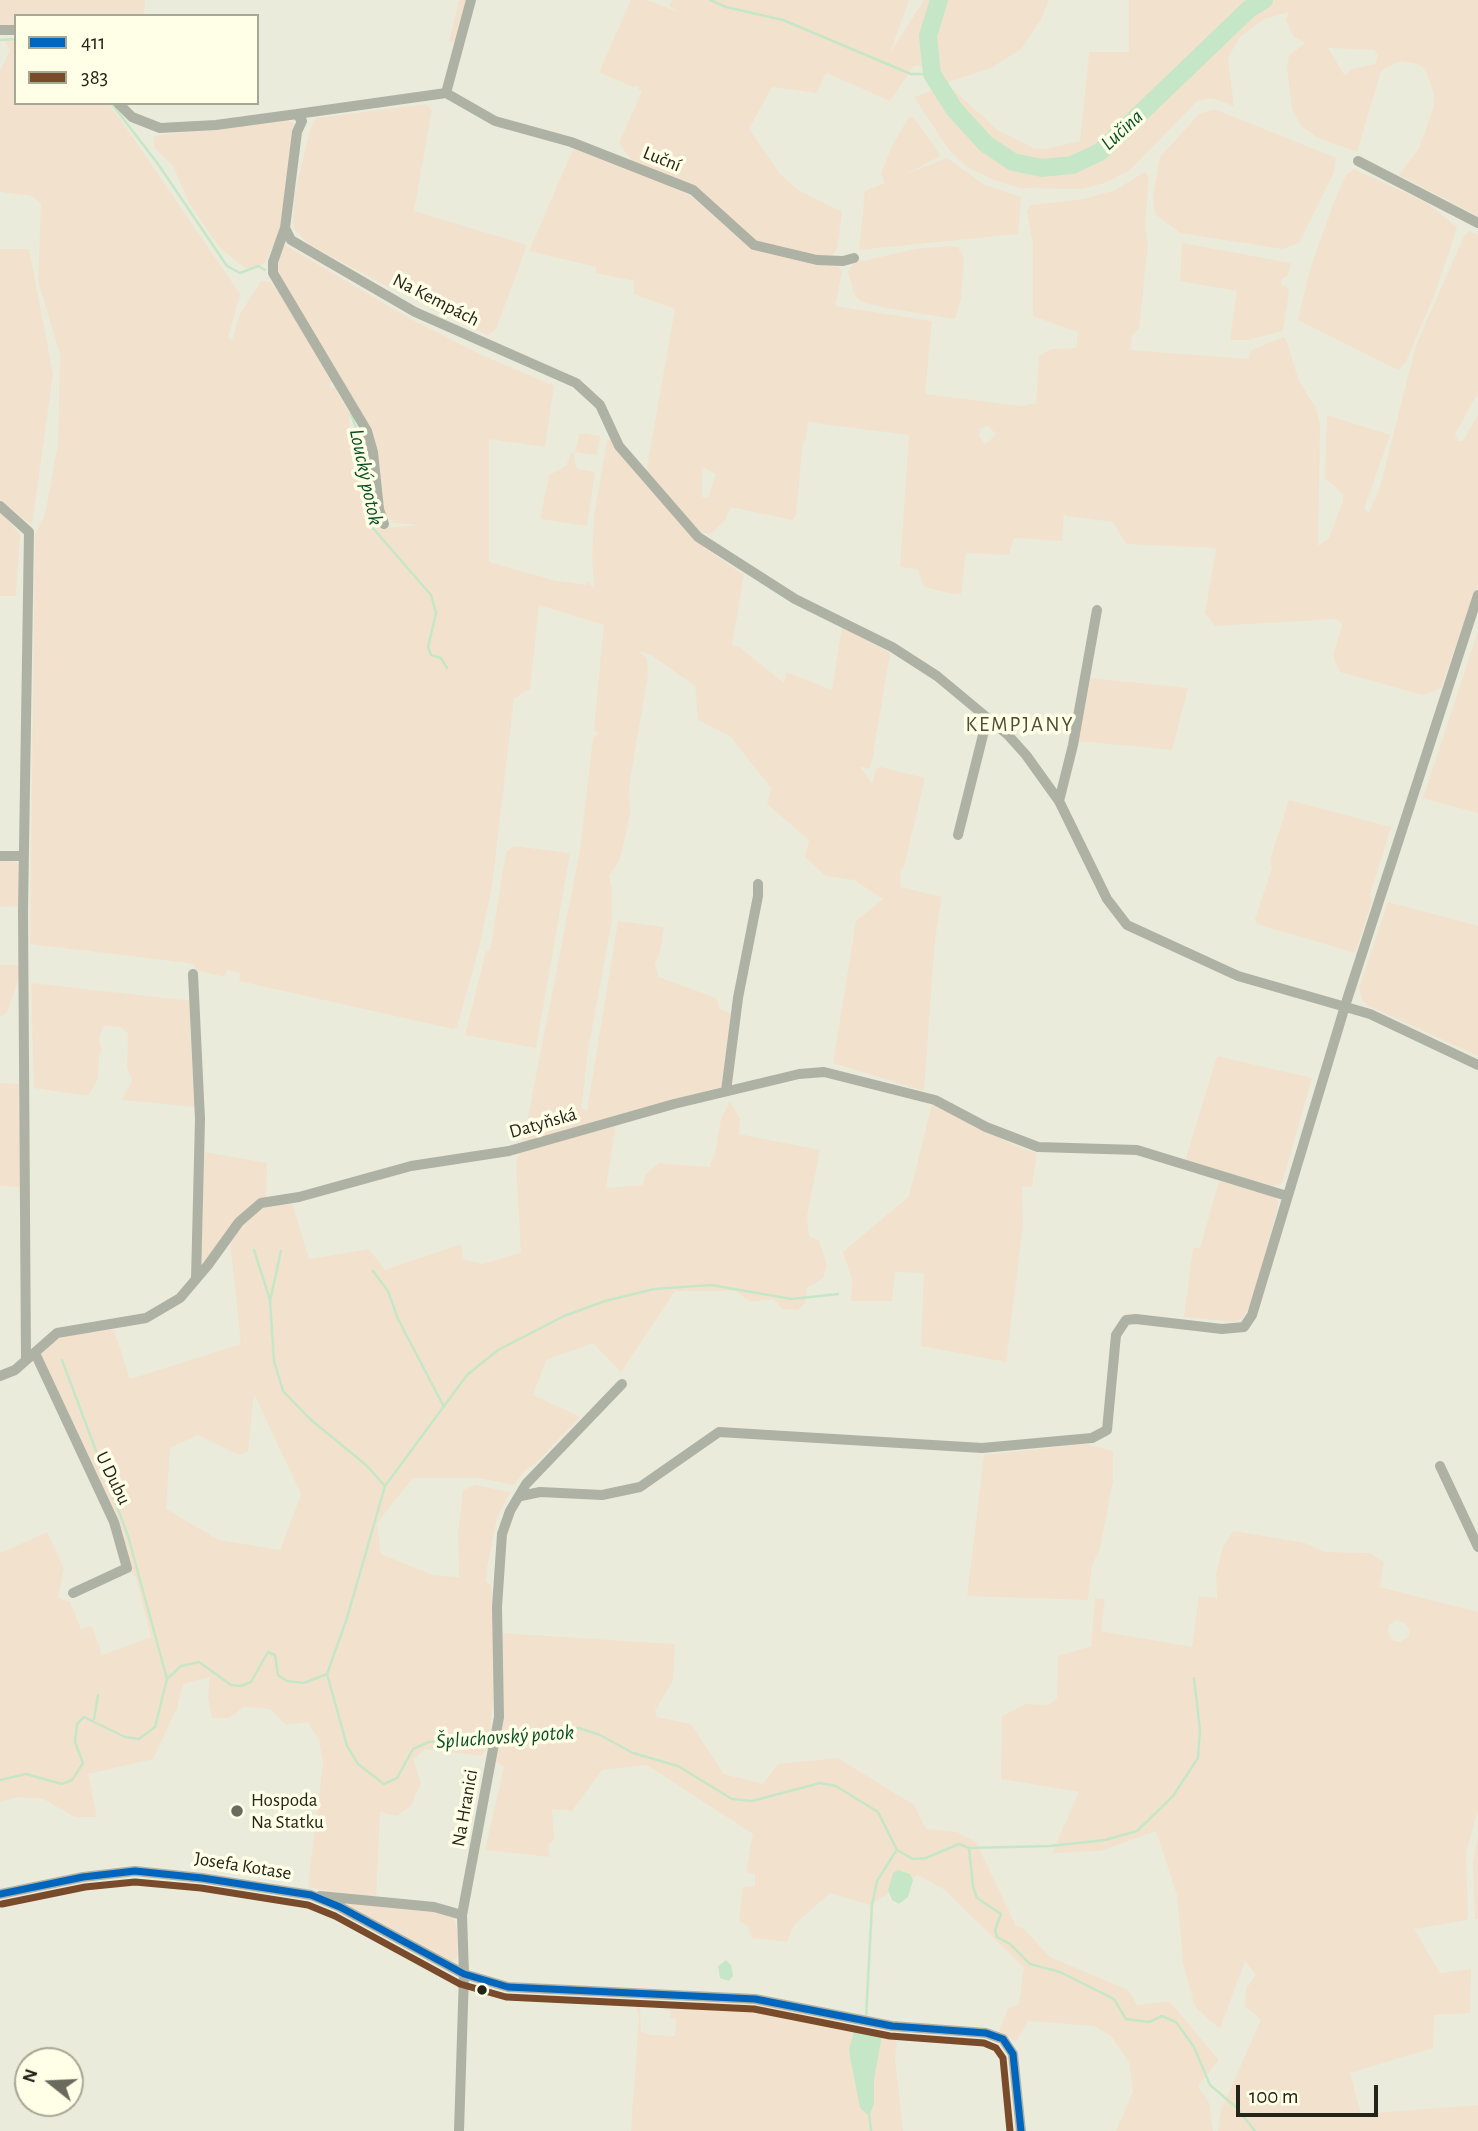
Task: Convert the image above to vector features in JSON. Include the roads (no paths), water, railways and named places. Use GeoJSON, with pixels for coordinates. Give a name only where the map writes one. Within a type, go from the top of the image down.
{"type":"FeatureCollection","features":[{"type":"Feature","properties":{"kind":"street"},"geometry":{"type":"LineString","coordinates":[[120,105],[132,117],[160,128],[216,125],[446,93],[471,0]]}},
{"type":"Feature","properties":{"kind":"street","name":"Luční"},"geometry":{"type":"LineString","coordinates":[[446,93],[495,121],[571,142],[693,190],[754,245],[817,260],[843,261],[854,258]]}},
{"type":"Feature","properties":{"kind":"street"},"geometry":{"type":"LineString","coordinates":[[297,114],[302,121],[297,132],[285,228],[273,261],[273,273],[367,431],[373,452],[379,509],[384,524]]}},
{"type":"Feature","properties":{"kind":"street"},"geometry":{"type":"LineString","coordinates":[[1358,161],[1478,223]]}},
{"type":"Feature","properties":{"kind":"street","name":"Na Kempách"},"geometry":{"type":"LineString","coordinates":[[285,228],[291,240],[415,312],[576,383],[600,405],[619,446],[698,537],[795,599],[892,647],[937,676],[1017,744],[1059,801],[1107,899],[1127,925],[1238,976],[1379,1018],[1478,1065]]}},
{"type":"Feature","properties":{"kind":"street"},"geometry":{"type":"LineString","coordinates":[[0,506],[29,531],[23,856],[30,1356]]}},
{"type":"Feature","properties":{"kind":"street"},"geometry":{"type":"LineString","coordinates":[[521,1496],[540,1492],[602,1495],[640,1487],[719,1432],[982,1448],[1092,1438],[1107,1430],[1116,1335],[1122,1324],[1136,1318],[1222,1329],[1244,1327],[1252,1315],[1345,1006],[1478,595]]}},
{"type":"Feature","properties":{"kind":"street"},"geometry":{"type":"LineString","coordinates":[[1059,801],[1076,734],[1097,610]]}},
{"type":"Feature","properties":{"kind":"street"},"geometry":{"type":"LineString","coordinates":[[958,835],[987,719]]}},
{"type":"Feature","properties":{"kind":"street"},"geometry":{"type":"LineString","coordinates":[[0,856],[23,856]]}},
{"type":"Feature","properties":{"kind":"street"},"geometry":{"type":"LineString","coordinates":[[726,1091],[738,998],[758,884]]}},
{"type":"Feature","properties":{"kind":"street"},"geometry":{"type":"LineString","coordinates":[[193,974],[200,1119],[196,1279]]}},
{"type":"Feature","properties":{"kind":"street","name":"Datyňská"},"geometry":{"type":"LineString","coordinates":[[0,1376],[16,1370],[57,1333],[146,1318],[180,1298],[239,1222],[261,1203],[299,1196],[411,1166],[509,1151],[726,1091],[799,1074],[824,1072],[935,1100],[986,1127],[1038,1147],[1137,1150],[1287,1196]]}},
{"type":"Feature","properties":{"kind":"street","name":"U Dubu"},"geometry":{"type":"LineString","coordinates":[[30,1356],[114,1522],[127,1568],[73,1593]]}},
{"type":"Feature","properties":{"kind":"street","name":"Na Hranici"},"geometry":{"type":"LineString","coordinates":[[459,2131],[464,1974],[462,1915],[499,1717],[500,1552],[506,1520],[537,1470],[622,1384]]}},
{"type":"Feature","properties":{"kind":"street"},"geometry":{"type":"LineString","coordinates":[[1440,1466],[1478,1547]]}},
{"type":"Feature","properties":{"kind":"street","name":"Josefa Kotase"},"geometry":{"type":"LineString","coordinates":[[0,1894],[83,1877],[135,1871],[190,1876],[311,1895],[340,1907],[464,1974],[508,1987],[755,1999],[892,2026],[994,2035],[1003,2039],[1013,2054],[1021,2131]]}},
{"type":"Feature","properties":{"kind":"street"},"geometry":{"type":"LineString","coordinates":[[311,1895],[434,1907],[462,1915]]}},
{"type":"Feature","properties":{"kind":"waterway"},"geometry":{"type":"LineString","coordinates":[[710,0],[726,7],[783,20],[911,74],[932,74]]}},
{"type":"Feature","properties":{"kind":"waterway","name":"Lučina"},"geometry":{"type":"LineString","coordinates":[[939,0],[928,36],[932,74],[954,109],[986,144],[1013,162],[1042,168],[1072,165],[1100,152],[1249,9],[1264,0]]}},
{"type":"Feature","properties":{"kind":"waterway","name":"Loucký potok"},"geometry":{"type":"LineString","coordinates":[[0,40],[14,39]]}},
{"type":"Feature","properties":{"kind":"waterway","name":"Loucký potok"},"geometry":{"type":"LineString","coordinates":[[113,105],[158,164],[227,266],[240,273],[258,266],[265,270]]}},
{"type":"Feature","properties":{"kind":"waterway","name":"Loucký potok"},"geometry":{"type":"LineString","coordinates":[[351,414],[366,456],[367,497],[372,527],[431,595],[436,613],[428,647],[431,655],[441,658],[447,668]]}},
{"type":"Feature","properties":{"kind":"waterway"},"geometry":{"type":"LineString","coordinates":[[254,1250],[270,1300]]}},
{"type":"Feature","properties":{"kind":"waterway"},"geometry":{"type":"LineString","coordinates":[[281,1251],[270,1301],[274,1361],[283,1391],[310,1419],[366,1465],[385,1486]]}},
{"type":"Feature","properties":{"kind":"waterway"},"geometry":{"type":"LineString","coordinates":[[373,1271],[388,1291],[398,1319],[444,1407]]}},
{"type":"Feature","properties":{"kind":"waterway"},"geometry":{"type":"LineString","coordinates":[[327,1674],[347,1618],[385,1486],[467,1375],[498,1350],[564,1316],[605,1301],[654,1289],[711,1285],[792,1299],[838,1294]]}},
{"type":"Feature","properties":{"kind":"waterway"},"geometry":{"type":"LineString","coordinates":[[62,1360],[128,1536],[167,1679]]}},
{"type":"Feature","properties":{"kind":"waterway","name":"Špluchovský potok"},"geometry":{"type":"LineString","coordinates":[[0,1780],[26,1774],[62,1784],[72,1780],[83,1763],[75,1742],[77,1724],[84,1717],[125,1737],[139,1739],[155,1727],[167,1679],[181,1666],[199,1662],[231,1685],[241,1686],[251,1682],[268,1652],[275,1655],[278,1675],[287,1681],[304,1683],[327,1674],[347,1746],[358,1764],[384,1784],[397,1778],[413,1749],[429,1742],[493,1739]]}},
{"type":"Feature","properties":{"kind":"waterway"},"geometry":{"type":"LineString","coordinates":[[969,1848],[1050,1846],[1105,1840],[1137,1831],[1173,1796],[1198,1758],[1200,1730],[1194,1678]]}},
{"type":"Feature","properties":{"kind":"waterway"},"geometry":{"type":"LineString","coordinates":[[94,1719],[98,1695]]}},
{"type":"Feature","properties":{"kind":"waterway","name":"Špluchovský potok"},"geometry":{"type":"LineString","coordinates":[[499,1738],[551,1729],[579,1728],[600,1735],[633,1753],[678,1766],[732,1799],[752,1801],[820,1783],[836,1786],[878,1812],[897,1850],[913,1859],[926,1858],[959,1844],[969,1848],[977,1898],[1001,1914],[995,1930],[997,1937],[1010,1944],[1030,1964],[1060,1972],[1114,1999],[1126,2019],[1149,2022],[1162,2016],[1176,2022],[1194,2047],[1210,2085],[1236,2107],[1255,2131]]}},
{"type":"Feature","properties":{"kind":"waterway"},"geometry":{"type":"LineString","coordinates":[[866,2017],[872,1905],[877,1881],[896,1851]]}},
{"type":"Feature","properties":{"kind":"waterway"},"geometry":{"type":"LineString","coordinates":[[869,2113],[871,2131]]}},
{"type":"Feature","properties":{"kind":"place","name":"Hospoda Na Statku"},"geometry":{"type":"Point","coordinates":[237,1811]}},
{"type":"Feature","properties":{"kind":"district","name":"KEMPJANY"},"geometry":{"type":"Point","coordinates":[1020,725]}}]}
